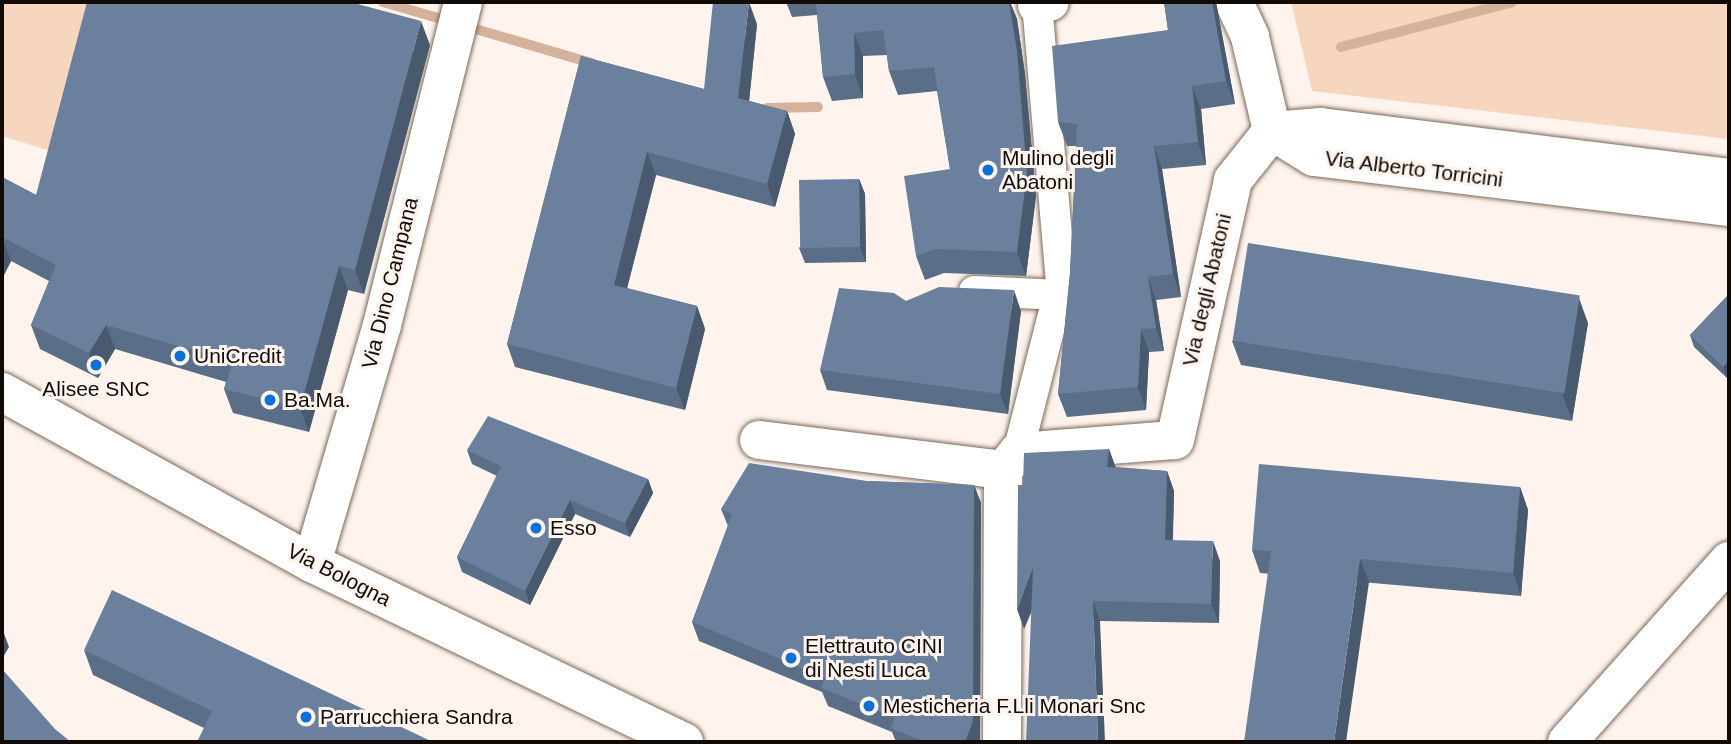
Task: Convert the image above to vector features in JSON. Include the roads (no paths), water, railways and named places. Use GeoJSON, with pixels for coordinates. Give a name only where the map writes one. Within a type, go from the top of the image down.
{"type":"FeatureCollection","features":[{"type":"Feature","properties":{"kind":"street"},"geometry":{"type":"LineString","coordinates":[[1234,2],[1250,37],[1272,131]]}},
{"type":"Feature","properties":{"kind":"street"},"geometry":{"type":"LineString","coordinates":[[1002,742],[1011,461],[1061,295],[1043,3]]}},
{"type":"Feature","properties":{"kind":"street","name":"Via Dino Campana"},"geometry":{"type":"LineString","coordinates":[[312,563],[382,325],[462,4]]}},
{"type":"Feature","properties":{"kind":"street","name":"Via Alberto Torricini"},"geometry":{"type":"LineString","coordinates":[[1272,131],[1321,127],[1729,178]]}},
{"type":"Feature","properties":{"kind":"street","name":"Via Alberto Torricini"},"geometry":{"type":"LineString","coordinates":[[1272,131],[1314,157],[1729,206]]}},
{"type":"Feature","properties":{"kind":"street","name":"Via degli Abatoni"},"geometry":{"type":"LineString","coordinates":[[759,440],[1011,461],[1175,440],[1233,180],[1272,131]]}},
{"type":"Feature","properties":{"kind":"street"},"geometry":{"type":"LineString","coordinates":[[943,290],[1061,295]]}},
{"type":"Feature","properties":{"kind":"street","name":"Via Bologna"},"geometry":{"type":"LineString","coordinates":[[2,392],[312,563],[684,742]]}},
{"type":"Feature","properties":{"kind":"street"},"geometry":{"type":"LineString","coordinates":[[1567,742],[1729,561]]}},
{"type":"Feature","properties":{"kind":"street"},"geometry":{"type":"LineString","coordinates":[[1599,742],[1620,683]]}},
{"type":"Feature","properties":{"kind":"waterway"},"geometry":{"type":"LineString","coordinates":[[383,2],[592,63]]}},
{"type":"Feature","properties":{"kind":"waterway"},"geometry":{"type":"LineString","coordinates":[[1341,47],[1512,2]]}},
{"type":"Feature","properties":{"kind":"waterway"},"geometry":{"type":"LineString","coordinates":[[767,108],[818,107]]}},
{"type":"Feature","properties":{"kind":"place","name":"Mulino degli Abatoni"},"geometry":{"type":"Point","coordinates":[988,170]}},
{"type":"Feature","properties":{"kind":"place","name":"UniCredit"},"geometry":{"type":"Point","coordinates":[180,356]}},
{"type":"Feature","properties":{"kind":"place","name":"Alisee SNC"},"geometry":{"type":"Point","coordinates":[96,365]}},
{"type":"Feature","properties":{"kind":"place","name":"Ba.Ma."},"geometry":{"type":"Point","coordinates":[270,400]}},
{"type":"Feature","properties":{"kind":"place","name":"Esso"},"geometry":{"type":"Point","coordinates":[536,528]}},
{"type":"Feature","properties":{"kind":"place","name":"Elettrauto CINI di Nesti Luca"},"geometry":{"type":"Point","coordinates":[791,658]}},
{"type":"Feature","properties":{"kind":"place","name":"Mesticheria F.Lli Monari Snc"},"geometry":{"type":"Point","coordinates":[869,706]}},
{"type":"Feature","properties":{"kind":"place","name":"Parrucchiera Sandra"},"geometry":{"type":"Point","coordinates":[306,717]}}]}
